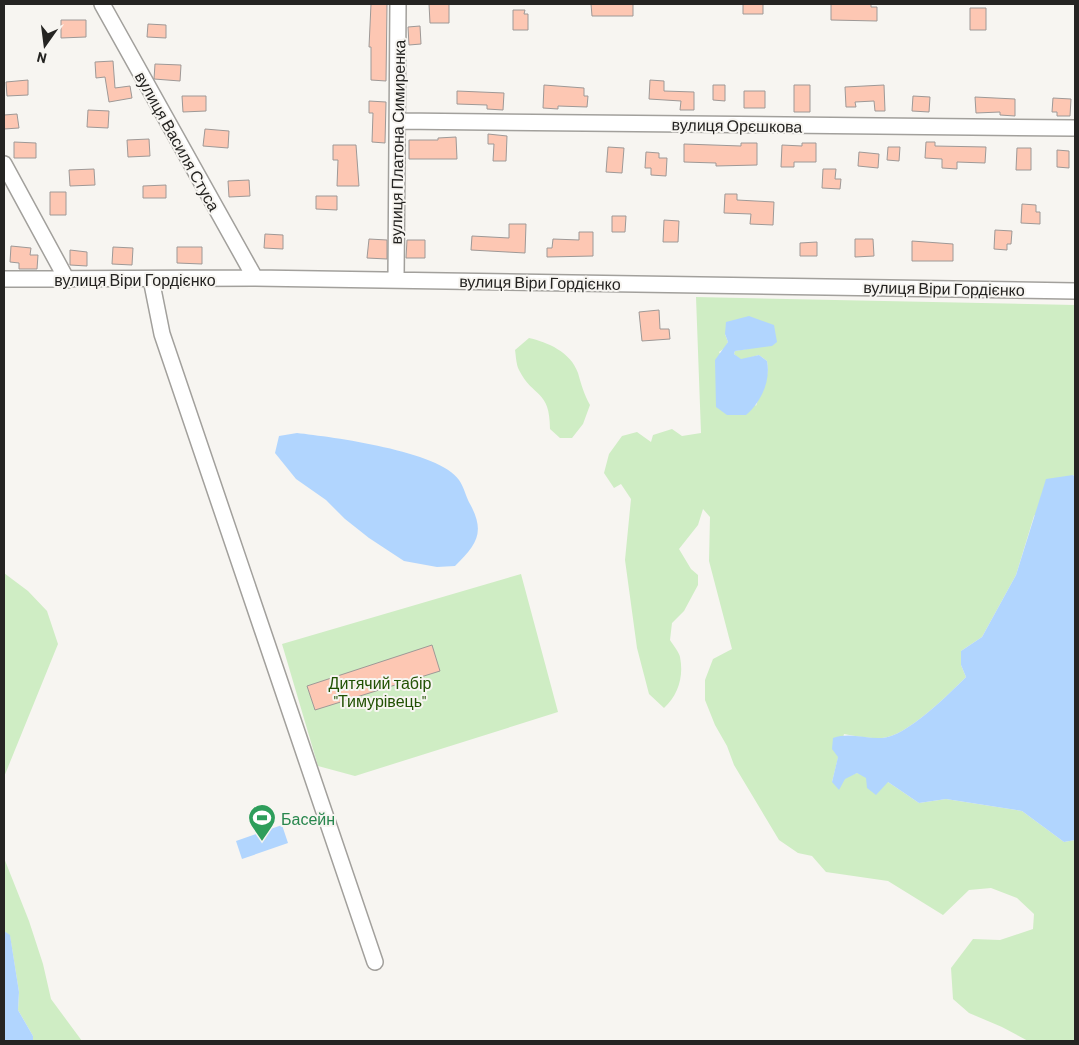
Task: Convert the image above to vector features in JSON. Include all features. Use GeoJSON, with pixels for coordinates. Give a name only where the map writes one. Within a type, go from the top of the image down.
{"type":"FeatureCollection","features":[{"type":"Feature","properties":{"kind":"street","name":"вулиця Василя Стуса"},"geometry":{"type":"LineString","coordinates":[[102,4],[255,278]]}},
{"type":"Feature","properties":{"kind":"street","name":"вулиця Платона Симиренка"},"geometry":{"type":"LineString","coordinates":[[396,280],[398,4]]}},
{"type":"Feature","properties":{"kind":"street","name":"вулиця Орєшкова"},"geometry":{"type":"LineString","coordinates":[[398,121],[1075,128]]}},
{"type":"Feature","properties":{"kind":"street"},"geometry":{"type":"LineString","coordinates":[[4,164],[67,280]]}},
{"type":"Feature","properties":{"kind":"street","name":"вулиця Віри Гордієнко"},"geometry":{"type":"LineString","coordinates":[[4,280],[255,278],[1075,291]]}},
{"type":"Feature","properties":{"kind":"street"},"geometry":{"type":"LineString","coordinates":[[151,279],[162,334],[375,962]]}},
{"type":"Feature","properties":{"kind":"green space"},"geometry":{"type":"Polygon","coordinates":[[[696,297],[1075,305],[1075,477],[1073,475],[1034,516],[1016,575],[982,637],[961,651],[961,665],[966,677],[927,714],[892,736],[873,738],[844,734],[832,782],[857,773],[888,782],[919,803],[946,799],[1022,811],[1064,842],[1075,840],[1075,1041],[1028,1041],[1002,1027],[969,1013],[953,999],[951,968],[973,939],[1000,940],[1033,929],[1034,914],[1017,898],[991,888],[969,890],[943,915],[888,881],[826,872],[812,856],[798,853],[779,840],[734,765],[705,700],[705,680],[713,659],[732,649],[709,561],[710,517],[703,509],[698,525],[679,549],[691,569],[698,575],[698,585],[684,611],[672,623],[670,640],[679,655],[681,664],[679,685],[673,697],[664,708],[649,694],[637,648],[625,560],[631,499],[621,484],[614,488],[604,473],[609,454],[622,436],[637,432],[651,442],[653,435],[672,429],[682,436],[701,433],[696,297]],[[725,334],[728,342],[725,348],[719,352],[756,406],[766,379],[767,361],[759,355],[741,360],[734,354],[735,351],[752,348],[725,334]]]}},
{"type":"Feature","properties":{"kind":"green space"},"geometry":{"type":"Polygon","coordinates":[[[529,338],[558,349],[575,366],[590,405],[583,424],[572,438],[560,438],[550,429],[549,416],[544,400],[524,379],[519,370],[515,350],[529,338]]]}},
{"type":"Feature","properties":{"kind":"green space"},"geometry":{"type":"Polygon","coordinates":[[[4,573],[28,591],[47,611],[58,644],[4,777],[4,573]]]}},
{"type":"Feature","properties":{"kind":"green space","name":"Дитячий табір \"Тимурівець\""},"geometry":{"type":"Polygon","coordinates":[[[521,574],[558,712],[355,776],[318,766],[282,644],[521,574]]]}},
{"type":"Feature","properties":{"kind":"green space"},"geometry":{"type":"Polygon","coordinates":[[[4,858],[29,921],[43,964],[51,999],[82,1041],[33,1041],[33,1036],[18,1010],[19,992],[10,936],[4,931],[4,858]]]}},
{"type":"Feature","properties":{"kind":"water"},"geometry":{"type":"Polygon","coordinates":[[[749,316],[774,325],[777,342],[772,346],[735,351],[734,354],[741,359],[759,355],[767,361],[768,376],[764,391],[746,415],[727,415],[716,407],[715,360],[728,342],[725,334],[726,322],[749,316]]]}},
{"type":"Feature","properties":{"kind":"water"},"geometry":{"type":"Polygon","coordinates":[[[297,433],[359,442],[409,453],[448,470],[461,483],[475,514],[478,531],[473,545],[455,566],[437,567],[404,561],[369,538],[345,519],[326,500],[296,479],[275,453],[279,436],[297,433]]]}},
{"type":"Feature","properties":{"kind":"water"},"geometry":{"type":"Polygon","coordinates":[[[1073,475],[1075,477],[1075,840],[1064,842],[1022,811],[946,799],[919,803],[888,782],[876,795],[867,788],[866,778],[857,773],[845,779],[839,790],[832,782],[838,757],[832,749],[833,738],[839,736],[882,738],[892,736],[927,714],[966,677],[961,665],[961,651],[982,637],[1016,575],[1046,479],[1073,475]]]}},
{"type":"Feature","properties":{"kind":"water","name":"Басейн"},"geometry":{"type":"Polygon","coordinates":[[[282,825],[288,843],[242,859],[236,841],[282,825]]]}},
{"type":"Feature","properties":{"kind":"water"},"geometry":{"type":"Polygon","coordinates":[[[4,931],[10,935],[19,992],[18,1010],[33,1036],[33,1041],[4,1041],[4,931]]]}},
{"type":"Feature","properties":{"kind":"building"},"geometry":{"type":"Polygon","coordinates":[[[371,4],[387,4],[386,81],[371,80],[371,47],[369,47],[371,4]]]}},
{"type":"Feature","properties":{"kind":"building"},"geometry":{"type":"Polygon","coordinates":[[[429,4],[449,4],[449,23],[430,23],[429,4]]]}},
{"type":"Feature","properties":{"kind":"building"},"geometry":{"type":"Polygon","coordinates":[[[591,4],[633,4],[633,16],[592,16],[591,4]]]}},
{"type":"Feature","properties":{"kind":"building"},"geometry":{"type":"Polygon","coordinates":[[[743,4],[763,4],[763,14],[743,14],[743,4]]]}},
{"type":"Feature","properties":{"kind":"building"},"geometry":{"type":"Polygon","coordinates":[[[831,4],[871,4],[871,7],[877,7],[877,21],[831,20],[831,4]]]}},
{"type":"Feature","properties":{"kind":"building"},"geometry":{"type":"Polygon","coordinates":[[[970,8],[986,8],[986,30],[970,30],[970,8]]]}},
{"type":"Feature","properties":{"kind":"building"},"geometry":{"type":"Polygon","coordinates":[[[513,10],[525,10],[524,14],[528,14],[528,30],[513,30],[513,10]]]}},
{"type":"Feature","properties":{"kind":"building"},"geometry":{"type":"Polygon","coordinates":[[[61,20],[86,20],[86,37],[61,38],[61,20]]]}},
{"type":"Feature","properties":{"kind":"building"},"geometry":{"type":"Polygon","coordinates":[[[148,24],[166,25],[166,38],[147,37],[148,24]]]}},
{"type":"Feature","properties":{"kind":"building"},"geometry":{"type":"Polygon","coordinates":[[[420,26],[421,44],[409,45],[408,27],[420,26]]]}},
{"type":"Feature","properties":{"kind":"building"},"geometry":{"type":"Polygon","coordinates":[[[113,61],[115,88],[130,86],[132,98],[109,102],[105,77],[96,78],[95,62],[113,61]]]}},
{"type":"Feature","properties":{"kind":"building"},"geometry":{"type":"Polygon","coordinates":[[[155,64],[181,65],[180,81],[154,79],[155,64]]]}},
{"type":"Feature","properties":{"kind":"building"},"geometry":{"type":"Polygon","coordinates":[[[28,80],[28,95],[7,96],[6,82],[28,80]]]}},
{"type":"Feature","properties":{"kind":"building"},"geometry":{"type":"Polygon","coordinates":[[[650,80],[664,81],[664,91],[694,92],[694,110],[680,110],[681,101],[649,99],[650,80]]]}},
{"type":"Feature","properties":{"kind":"building"},"geometry":{"type":"Polygon","coordinates":[[[544,85],[584,88],[584,96],[588,96],[587,107],[558,106],[558,109],[543,108],[544,85]]]}},
{"type":"Feature","properties":{"kind":"building"},"geometry":{"type":"Polygon","coordinates":[[[713,85],[725,85],[725,101],[713,100],[713,85]]]}},
{"type":"Feature","properties":{"kind":"building"},"geometry":{"type":"Polygon","coordinates":[[[794,85],[810,85],[810,112],[794,112],[794,85]]]}},
{"type":"Feature","properties":{"kind":"building"},"geometry":{"type":"Polygon","coordinates":[[[884,85],[885,111],[875,111],[874,101],[855,102],[856,107],[846,107],[845,87],[884,85]]]}},
{"type":"Feature","properties":{"kind":"building"},"geometry":{"type":"Polygon","coordinates":[[[457,91],[504,93],[503,110],[487,109],[487,105],[457,104],[457,91]]]}},
{"type":"Feature","properties":{"kind":"building"},"geometry":{"type":"Polygon","coordinates":[[[744,91],[765,91],[765,108],[744,108],[744,91]]]}},
{"type":"Feature","properties":{"kind":"building"},"geometry":{"type":"Polygon","coordinates":[[[182,96],[206,96],[206,111],[183,112],[182,96]]]}},
{"type":"Feature","properties":{"kind":"building"},"geometry":{"type":"Polygon","coordinates":[[[913,96],[930,97],[929,112],[912,111],[913,96]]]}},
{"type":"Feature","properties":{"kind":"building"},"geometry":{"type":"Polygon","coordinates":[[[975,97],[1015,99],[1015,116],[1000,115],[1000,112],[976,113],[975,97]]]}},
{"type":"Feature","properties":{"kind":"building"},"geometry":{"type":"Polygon","coordinates":[[[1053,98],[1071,99],[1070,116],[1057,116],[1057,112],[1052,112],[1053,98]]]}},
{"type":"Feature","properties":{"kind":"building"},"geometry":{"type":"Polygon","coordinates":[[[369,101],[386,102],[385,143],[372,142],[373,113],[369,113],[369,101]]]}},
{"type":"Feature","properties":{"kind":"building"},"geometry":{"type":"Polygon","coordinates":[[[88,110],[109,111],[108,128],[87,127],[88,110]]]}},
{"type":"Feature","properties":{"kind":"building"},"geometry":{"type":"Polygon","coordinates":[[[17,114],[19,128],[4,129],[4,115],[17,114]]]}},
{"type":"Feature","properties":{"kind":"building"},"geometry":{"type":"Polygon","coordinates":[[[205,129],[229,131],[228,148],[203,146],[205,129]]]}},
{"type":"Feature","properties":{"kind":"building"},"geometry":{"type":"Polygon","coordinates":[[[488,134],[507,136],[506,161],[493,161],[494,144],[488,144],[488,134]]]}},
{"type":"Feature","properties":{"kind":"building"},"geometry":{"type":"Polygon","coordinates":[[[456,137],[457,159],[409,159],[409,140],[438,140],[438,138],[456,137]]]}},
{"type":"Feature","properties":{"kind":"building"},"geometry":{"type":"Polygon","coordinates":[[[149,139],[150,156],[128,157],[127,140],[149,139]]]}},
{"type":"Feature","properties":{"kind":"building"},"geometry":{"type":"Polygon","coordinates":[[[14,142],[36,143],[36,158],[14,158],[14,142]]]}},
{"type":"Feature","properties":{"kind":"building"},"geometry":{"type":"Polygon","coordinates":[[[926,142],[935,142],[935,146],[986,147],[985,163],[957,162],[957,169],[942,168],[942,159],[925,158],[926,142]]]}},
{"type":"Feature","properties":{"kind":"building"},"geometry":{"type":"Polygon","coordinates":[[[741,143],[757,143],[757,165],[716,166],[716,163],[684,162],[684,144],[741,146],[741,143]]]}},
{"type":"Feature","properties":{"kind":"building"},"geometry":{"type":"Polygon","coordinates":[[[802,143],[816,143],[816,162],[794,162],[794,167],[781,167],[782,145],[802,146],[802,143]]]}},
{"type":"Feature","properties":{"kind":"building"},"geometry":{"type":"Polygon","coordinates":[[[333,145],[356,145],[359,186],[337,186],[338,160],[333,160],[333,145]]]}},
{"type":"Feature","properties":{"kind":"building"},"geometry":{"type":"Polygon","coordinates":[[[608,147],[624,148],[622,173],[606,172],[608,147]]]}},
{"type":"Feature","properties":{"kind":"building"},"geometry":{"type":"Polygon","coordinates":[[[888,147],[900,147],[899,161],[887,160],[888,147]]]}},
{"type":"Feature","properties":{"kind":"building"},"geometry":{"type":"Polygon","coordinates":[[[1017,148],[1031,148],[1031,170],[1016,170],[1017,148]]]}},
{"type":"Feature","properties":{"kind":"building"},"geometry":{"type":"Polygon","coordinates":[[[1057,150],[1069,151],[1069,168],[1057,167],[1057,150]]]}},
{"type":"Feature","properties":{"kind":"building"},"geometry":{"type":"Polygon","coordinates":[[[646,152],[659,153],[659,158],[667,158],[666,176],[651,175],[651,168],[645,168],[646,152]]]}},
{"type":"Feature","properties":{"kind":"building"},"geometry":{"type":"Polygon","coordinates":[[[859,152],[879,154],[878,168],[858,166],[859,152]]]}},
{"type":"Feature","properties":{"kind":"building"},"geometry":{"type":"Polygon","coordinates":[[[94,169],[95,185],[70,186],[69,170],[94,169]]]}},
{"type":"Feature","properties":{"kind":"building"},"geometry":{"type":"Polygon","coordinates":[[[823,169],[836,169],[835,179],[841,179],[840,189],[822,188],[823,169]]]}},
{"type":"Feature","properties":{"kind":"building"},"geometry":{"type":"Polygon","coordinates":[[[249,180],[250,196],[229,197],[228,181],[249,180]]]}},
{"type":"Feature","properties":{"kind":"building"},"geometry":{"type":"Polygon","coordinates":[[[166,185],[166,198],[143,198],[143,186],[166,185]]]}},
{"type":"Feature","properties":{"kind":"building"},"geometry":{"type":"Polygon","coordinates":[[[50,192],[66,192],[66,215],[50,215],[50,192]]]}},
{"type":"Feature","properties":{"kind":"building"},"geometry":{"type":"Polygon","coordinates":[[[725,194],[737,194],[737,200],[774,202],[773,225],[750,224],[751,214],[724,213],[725,194]]]}},
{"type":"Feature","properties":{"kind":"building"},"geometry":{"type":"Polygon","coordinates":[[[316,196],[337,196],[337,210],[316,209],[316,196]]]}},
{"type":"Feature","properties":{"kind":"building"},"geometry":{"type":"Polygon","coordinates":[[[1022,204],[1036,205],[1036,212],[1040,212],[1040,224],[1021,223],[1022,204]]]}},
{"type":"Feature","properties":{"kind":"building"},"geometry":{"type":"Polygon","coordinates":[[[612,216],[626,216],[625,232],[612,232],[612,216]]]}},
{"type":"Feature","properties":{"kind":"building"},"geometry":{"type":"Polygon","coordinates":[[[664,220],[679,221],[678,242],[663,242],[664,220]]]}},
{"type":"Feature","properties":{"kind":"building"},"geometry":{"type":"Polygon","coordinates":[[[509,224],[526,224],[525,253],[471,250],[472,236],[509,238],[509,224]]]}},
{"type":"Feature","properties":{"kind":"building"},"geometry":{"type":"Polygon","coordinates":[[[995,230],[1012,231],[1011,244],[1007,244],[1007,250],[994,249],[995,230]]]}},
{"type":"Feature","properties":{"kind":"building"},"geometry":{"type":"Polygon","coordinates":[[[579,232],[593,232],[593,256],[547,257],[547,248],[552,248],[553,239],[579,240],[579,232]]]}},
{"type":"Feature","properties":{"kind":"building"},"geometry":{"type":"Polygon","coordinates":[[[265,234],[283,235],[283,249],[264,248],[265,234]]]}},
{"type":"Feature","properties":{"kind":"building"},"geometry":{"type":"Polygon","coordinates":[[[369,239],[387,240],[387,259],[367,258],[369,239]]]}},
{"type":"Feature","properties":{"kind":"building"},"geometry":{"type":"Polygon","coordinates":[[[855,239],[873,239],[874,256],[855,257],[855,239]]]}},
{"type":"Feature","properties":{"kind":"building"},"geometry":{"type":"Polygon","coordinates":[[[407,240],[425,240],[425,258],[406,258],[407,240]]]}},
{"type":"Feature","properties":{"kind":"building"},"geometry":{"type":"Polygon","coordinates":[[[912,241],[953,244],[953,261],[912,261],[912,241]]]}},
{"type":"Feature","properties":{"kind":"building"},"geometry":{"type":"Polygon","coordinates":[[[817,242],[817,256],[800,256],[800,243],[817,242]]]}},
{"type":"Feature","properties":{"kind":"building"},"geometry":{"type":"Polygon","coordinates":[[[11,246],[31,248],[30,255],[38,255],[37,269],[19,269],[19,263],[10,262],[11,246]]]}},
{"type":"Feature","properties":{"kind":"building"},"geometry":{"type":"Polygon","coordinates":[[[113,247],[133,248],[132,265],[112,264],[113,247]]]}},
{"type":"Feature","properties":{"kind":"building"},"geometry":{"type":"Polygon","coordinates":[[[177,247],[202,247],[202,264],[177,263],[177,247]]]}},
{"type":"Feature","properties":{"kind":"building"},"geometry":{"type":"Polygon","coordinates":[[[70,250],[87,252],[87,266],[70,265],[70,250]]]}},
{"type":"Feature","properties":{"kind":"building"},"geometry":{"type":"Polygon","coordinates":[[[659,310],[660,329],[669,329],[670,339],[642,341],[639,312],[659,310]]]}},
{"type":"Feature","properties":{"kind":"building"},"geometry":{"type":"Polygon","coordinates":[[[432,645],[440,671],[315,710],[307,686],[432,645]]]}},
{"type":"Feature","properties":{"kind":"place","name":"Басейн"},"geometry":{"type":"Point","coordinates":[262,842]}}]}
